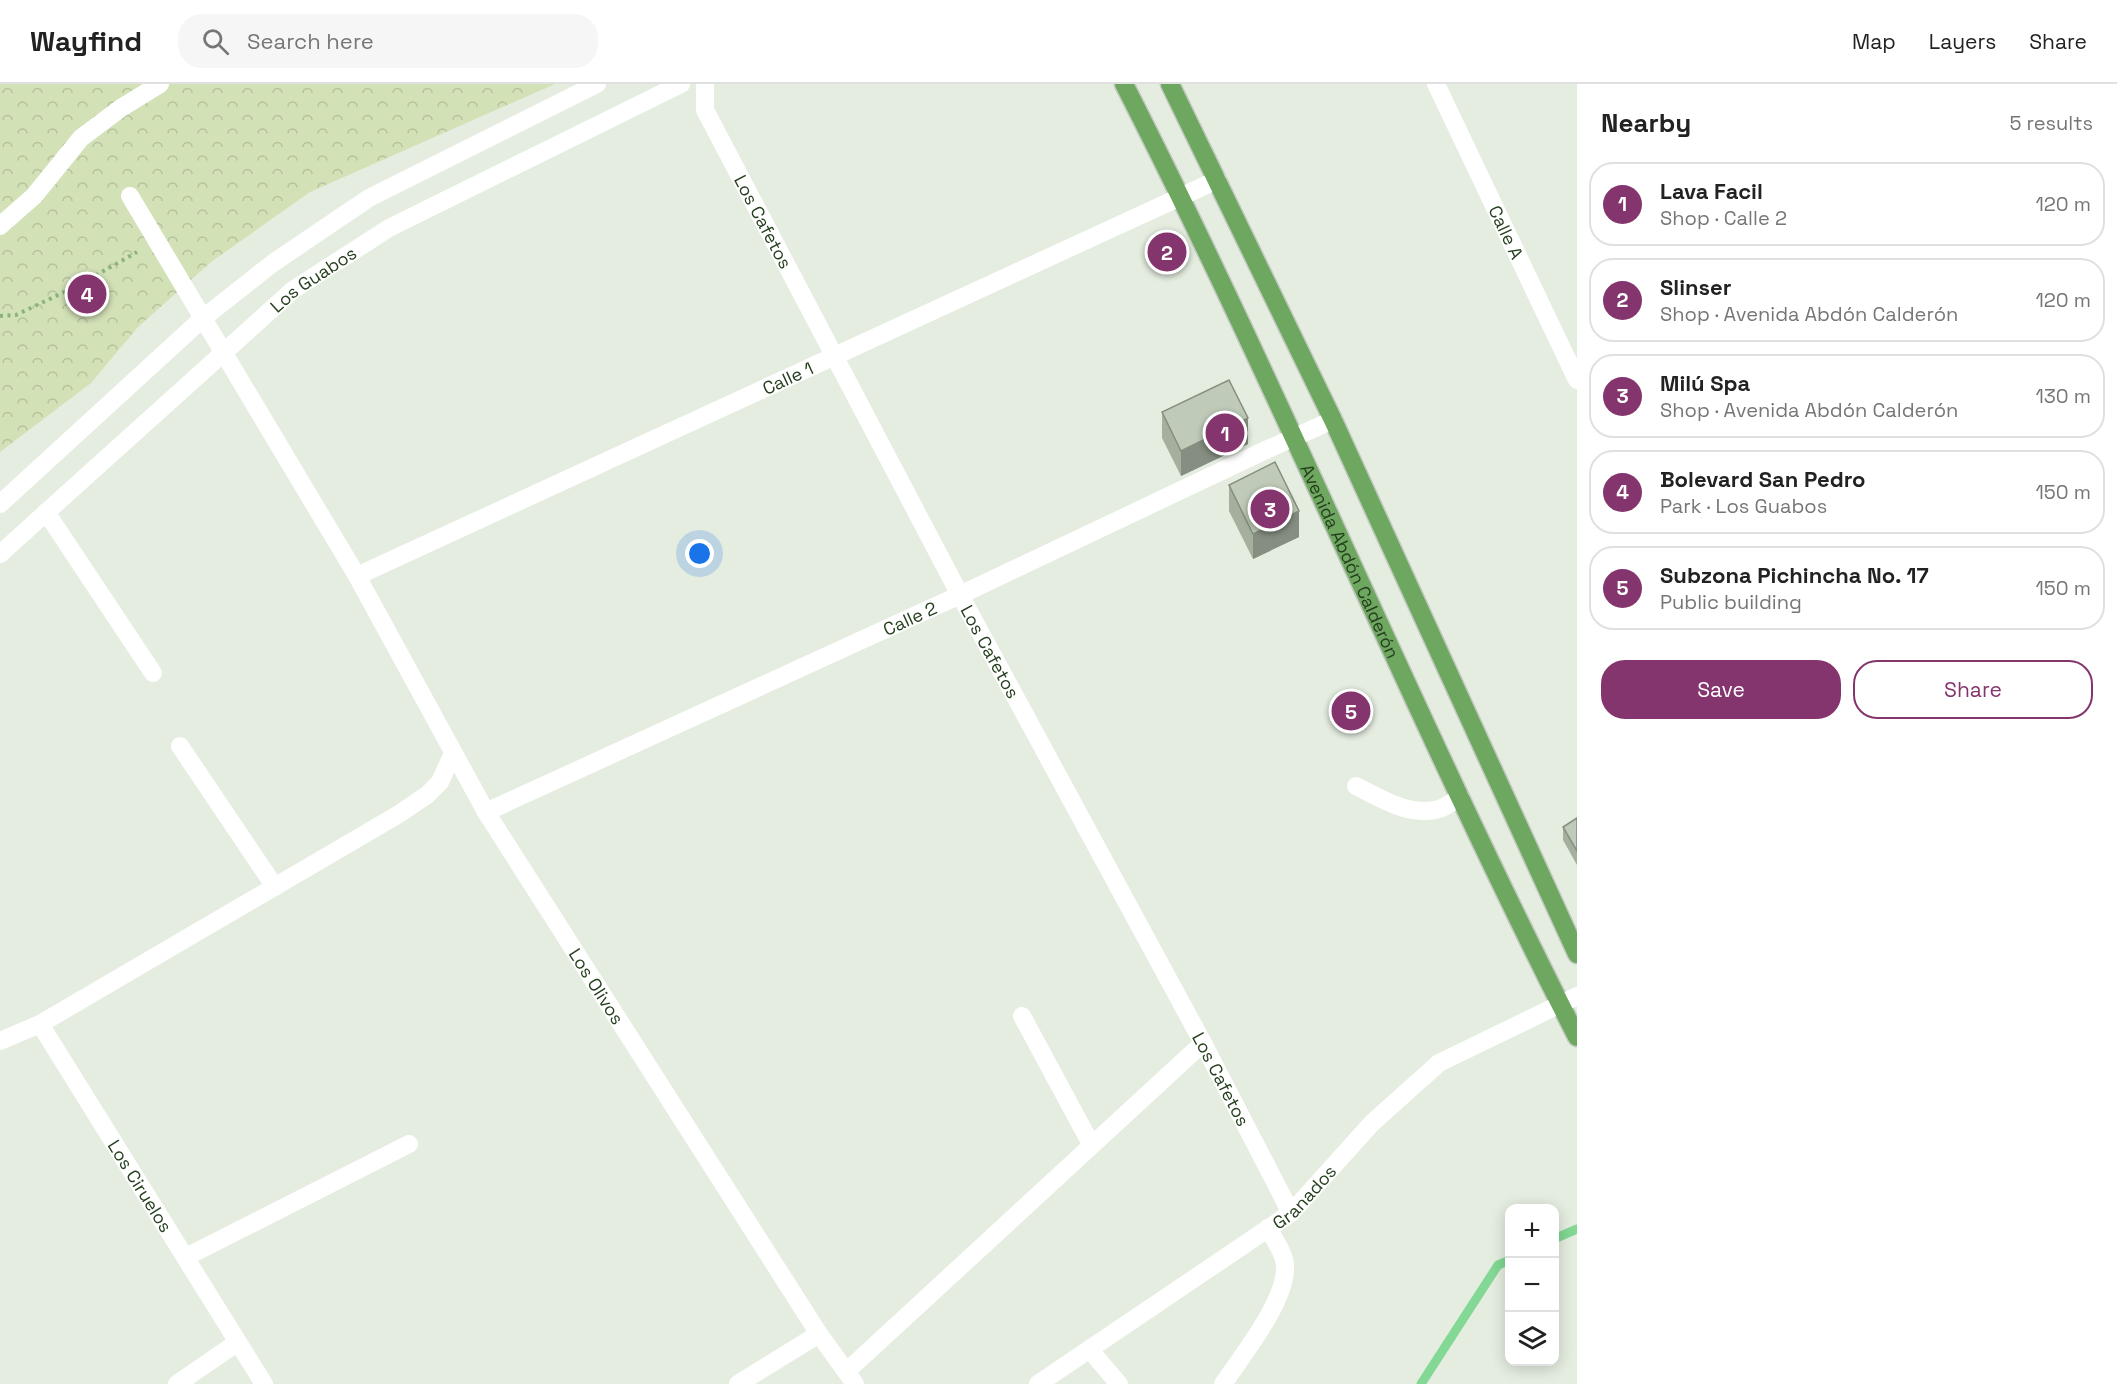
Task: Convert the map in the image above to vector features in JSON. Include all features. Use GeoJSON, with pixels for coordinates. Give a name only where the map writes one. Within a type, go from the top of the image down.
{"type":"FeatureCollection","features":[{"type":"Feature","properties":{"kind":"main road","name":"Avenida Abdón Calderón"},"geometry":{"type":"LineString","coordinates":[[1124,84],[1181,196],[1460,797],[1577,1037]]}},
{"type":"Feature","properties":{"kind":"main road"},"geometry":{"type":"LineString","coordinates":[[1170,84],[1333,420],[1577,954]]}},
{"type":"Feature","properties":{"kind":"street"},"geometry":{"type":"LineString","coordinates":[[0,226],[34,196],[81,138],[121,108],[160,84]]}},
{"type":"Feature","properties":{"kind":"street","name":"Los Guabos"},"geometry":{"type":"LineString","coordinates":[[0,504],[202,320],[273,263],[369,198],[597,84]]}},
{"type":"Feature","properties":{"kind":"street","name":"Los Guabos"},"geometry":{"type":"LineString","coordinates":[[0,554],[293,290],[389,228],[681,84]]}},
{"type":"Feature","properties":{"kind":"street","name":"Los Cafetos"},"geometry":{"type":"LineString","coordinates":[[705,84],[705,110],[960,595],[1203,1043],[1291,1213]]}},
{"type":"Feature","properties":{"kind":"street","name":"Calle A"},"geometry":{"type":"LineString","coordinates":[[1436,84],[1577,380]]}},
{"type":"Feature","properties":{"kind":"street","name":"Calle 1"},"geometry":{"type":"LineString","coordinates":[[357,576],[1217,180]]}},
{"type":"Feature","properties":{"kind":"street","name":"Los Olivos"},"geometry":{"type":"LineString","coordinates":[[130,196],[357,576],[486,812],[819,1334],[851,1378]]}},
{"type":"Feature","properties":{"kind":"street","name":"Calle 2"},"geometry":{"type":"LineString","coordinates":[[486,812],[960,595],[1333,420]]}},
{"type":"Feature","properties":{"kind":"street"},"geometry":{"type":"LineString","coordinates":[[46,512],[153,673]]}},
{"type":"Feature","properties":{"kind":"street"},"geometry":{"type":"LineString","coordinates":[[180,746],[275,887]]}},
{"type":"Feature","properties":{"kind":"street"},"geometry":{"type":"LineString","coordinates":[[0,1041],[40,1024],[427,795],[440,782],[453,753]]}},
{"type":"Feature","properties":{"kind":"street"},"geometry":{"type":"LineString","coordinates":[[1356,786],[1391,804],[1416,811],[1442,808],[1460,797]]}},
{"type":"Feature","properties":{"kind":"street","name":"Granados"},"geometry":{"type":"LineString","coordinates":[[1038,1384],[1291,1213],[1372,1123],[1438,1063],[1577,996]]}},
{"type":"Feature","properties":{"kind":"street"},"geometry":{"type":"LineString","coordinates":[[1022,1016],[1091,1144]]}},
{"type":"Feature","properties":{"kind":"street","name":"Los Ciruelos"},"geometry":{"type":"LineString","coordinates":[[40,1024],[264,1384]]}},
{"type":"Feature","properties":{"kind":"street"},"geometry":{"type":"LineString","coordinates":[[851,1378],[1091,1144],[1203,1043]]}},
{"type":"Feature","properties":{"kind":"street"},"geometry":{"type":"LineString","coordinates":[[186,1257],[409,1144]]}},
{"type":"Feature","properties":{"kind":"street"},"geometry":{"type":"LineString","coordinates":[[1223,1384],[1274,1309],[1285,1273],[1285,1261],[1268,1228]]}},
{"type":"Feature","properties":{"kind":"street"},"geometry":{"type":"LineString","coordinates":[[738,1384],[819,1334]]}},
{"type":"Feature","properties":{"kind":"street"},"geometry":{"type":"LineString","coordinates":[[177,1384],[238,1341]]}},
{"type":"Feature","properties":{"kind":"street"},"geometry":{"type":"LineString","coordinates":[[1089,1349],[1119,1384]]}},
{"type":"Feature","properties":{"kind":"path"},"geometry":{"type":"LineString","coordinates":[[0,316],[16,315],[79,285],[156,241]]}},
{"type":"Feature","properties":{"kind":"green space"},"geometry":{"type":"Polygon","coordinates":[[[0,84],[555,84],[310,192],[211,262],[138,327],[91,383],[0,452],[0,84]]]}},
{"type":"Feature","properties":{"kind":"building"},"geometry":{"type":"Polygon","coordinates":[[[1162,237],[1175,242],[1179,249],[1163,257],[1155,241],[1162,237]]]}},
{"type":"Feature","properties":{"kind":"building"},"geometry":{"type":"Polygon","coordinates":[[[1229,380],[1248,418],[1181,451],[1162,412],[1229,380]]]}},
{"type":"Feature","properties":{"kind":"building"},"geometry":{"type":"Polygon","coordinates":[[[1275,462],[1299,511],[1253,534],[1229,485],[1275,462]]]}},
{"type":"Feature","properties":{"kind":"building"},"geometry":{"type":"Polygon","coordinates":[[[1577,818],[1577,851],[1563,827],[1577,818]]]}},
{"type":"Feature","properties":{"kind":"waterway"},"geometry":{"type":"LineString","coordinates":[[1559,1237],[1577,1229]]}},
{"type":"Feature","properties":{"kind":"waterway"},"geometry":{"type":"LineString","coordinates":[[1421,1384],[1498,1265],[1505,1262]]}},
{"type":"Feature","properties":{"kind":"place","name":"Slinser"},"geometry":{"type":"Point","coordinates":[1167,252]}},
{"type":"Feature","properties":{"kind":"place","name":"Bolevard San Pedro"},"geometry":{"type":"Point","coordinates":[87,294]}},
{"type":"Feature","properties":{"kind":"place","name":"Lava Facil"},"geometry":{"type":"Point","coordinates":[1225,433]}},
{"type":"Feature","properties":{"kind":"place","name":"Milú Spa"},"geometry":{"type":"Point","coordinates":[1270,509]}},
{"type":"Feature","properties":{"kind":"place","name":"Subzona Pichincha No. 17"},"geometry":{"type":"Point","coordinates":[1351,711]}}]}
